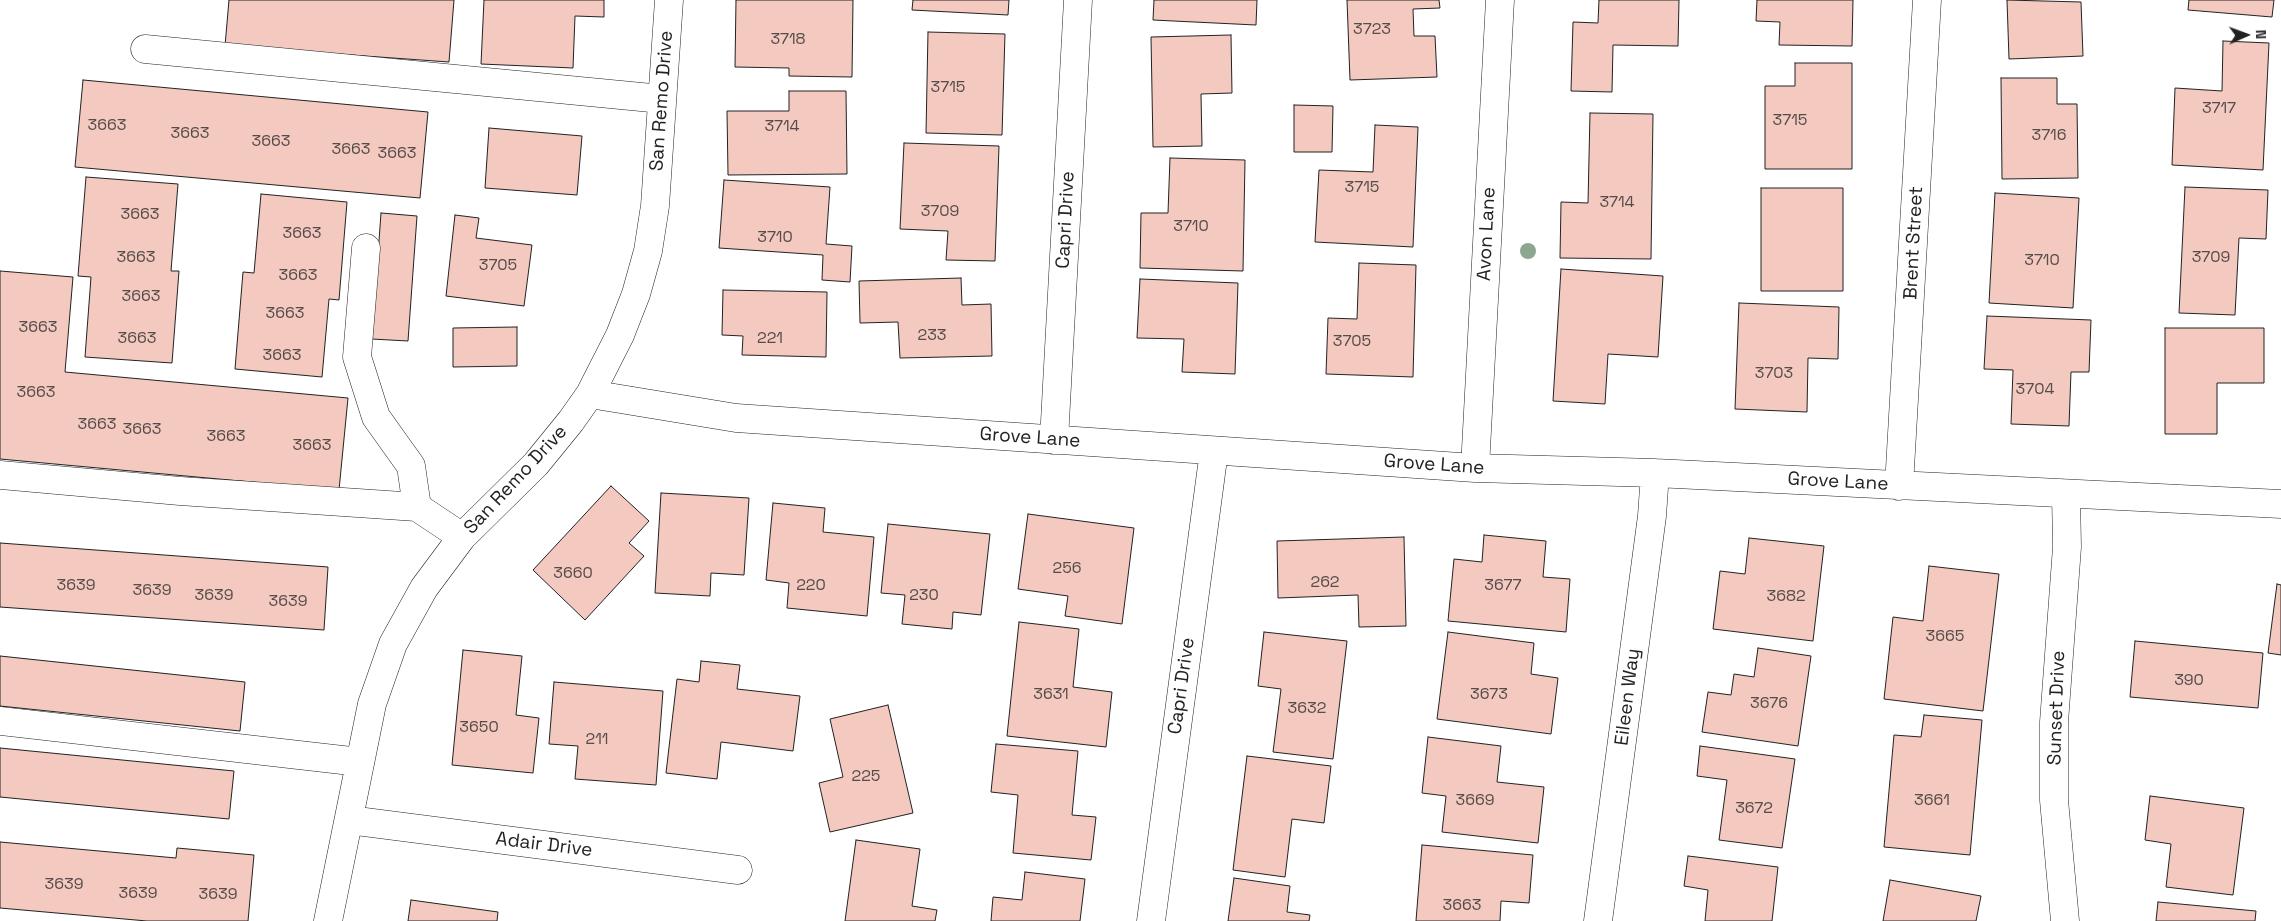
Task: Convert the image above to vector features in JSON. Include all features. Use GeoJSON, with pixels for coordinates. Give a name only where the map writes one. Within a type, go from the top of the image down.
{"type":"FeatureCollection","features":[{"type":"Feature","properties":{"kind":"street","name":"San Remo Drive"},"geometry":{"type":"LineString","coordinates":[[328,921],[372,704],[393,644],[424,588],[462,538],[536,464],[590,394],[620,335],[636,294],[648,251],[655,206],[669,0]]}},
{"type":"Feature","properties":{"kind":"street","name":"Capri Drive"},"geometry":{"type":"LineString","coordinates":[[1054,440],[1078,0]]}},
{"type":"Feature","properties":{"kind":"street","name":"Avon Lane"},"geometry":{"type":"LineString","coordinates":[[1475,468],[1500,0]]}},
{"type":"Feature","properties":{"kind":"street","name":"Brent Street"},"geometry":{"type":"LineString","coordinates":[[1899,486],[1927,0]]}},
{"type":"Feature","properties":{"kind":"street"},"geometry":{"type":"LineString","coordinates":[[145,49],[662,99]]}},
{"type":"Feature","properties":{"kind":"street"},"geometry":{"type":"LineString","coordinates":[[366,248],[357,357],[376,417],[411,466],[417,507]]}},
{"type":"Feature","properties":{"kind":"street","name":"Grove Lane"},"geometry":{"type":"LineString","coordinates":[[590,394],[736,418],[1475,468],[1655,472],[1899,486],[2281,504]]}},
{"type":"Feature","properties":{"kind":"street","name":"Capri Drive"},"geometry":{"type":"LineString","coordinates":[[1151,921],[1214,451]]}},
{"type":"Feature","properties":{"kind":"street","name":"Eileen Way"},"geometry":{"type":"LineString","coordinates":[[1598,921],[1652,516],[1655,472]]}},
{"type":"Feature","properties":{"kind":"street"},"geometry":{"type":"LineString","coordinates":[[0,475],[180,491],[417,507],[462,538]]}},
{"type":"Feature","properties":{"kind":"street","name":"Sunset Drive"},"geometry":{"type":"LineString","coordinates":[[2065,921],[2054,800],[2054,722],[2067,547],[2066,494]]}},
{"type":"Feature","properties":{"kind":"street"},"geometry":{"type":"LineString","coordinates":[[0,721],[360,762]]}},
{"type":"Feature","properties":{"kind":"street","name":"Adair Drive"},"geometry":{"type":"LineString","coordinates":[[349,820],[738,870]]}},
{"type":"Feature","properties":{"kind":"building"},"geometry":{"type":"Polygon","coordinates":[[[229,0],[454,0],[449,62],[225,46],[229,0]]]}},
{"type":"Feature","properties":{"kind":"building"},"geometry":{"type":"Polygon","coordinates":[[[484,0],[604,0],[604,17],[575,16],[573,68],[481,64],[484,0]]]}},
{"type":"Feature","properties":{"kind":"building"},"geometry":{"type":"Polygon","coordinates":[[[736,0],[853,0],[852,77],[789,76],[789,68],[735,67],[736,0]]]}},
{"type":"Feature","properties":{"kind":"building"},"geometry":{"type":"Polygon","coordinates":[[[913,0],[1009,0],[1008,15],[912,10],[913,0]]]}},
{"type":"Feature","properties":{"kind":"building"},"geometry":{"type":"Polygon","coordinates":[[[1154,0],[1257,0],[1256,25],[1153,20],[1154,0]]]}},
{"type":"Feature","properties":{"kind":"building"},"geometry":{"type":"Polygon","coordinates":[[[1347,0],[1439,0],[1440,8],[1413,9],[1414,36],[1435,36],[1437,77],[1350,80],[1347,0]]]}},
{"type":"Feature","properties":{"kind":"building"},"geometry":{"type":"Polygon","coordinates":[[[1599,0],[1679,0],[1678,46],[1613,45],[1612,92],[1571,91],[1573,22],[1598,23],[1599,0]]]}},
{"type":"Feature","properties":{"kind":"building"},"geometry":{"type":"Polygon","coordinates":[[[1757,0],[1853,0],[1852,46],[1779,45],[1780,22],[1756,21],[1757,0]]]}},
{"type":"Feature","properties":{"kind":"building"},"geometry":{"type":"Polygon","coordinates":[[[2007,0],[2081,2],[2083,56],[2009,59],[2007,0]]]}},
{"type":"Feature","properties":{"kind":"building"},"geometry":{"type":"Polygon","coordinates":[[[2189,0],[2274,0],[2272,17],[2188,10],[2189,0]]]}},
{"type":"Feature","properties":{"kind":"building"},"geometry":{"type":"Polygon","coordinates":[[[928,32],[1005,34],[1002,135],[926,133],[928,32]]]}},
{"type":"Feature","properties":{"kind":"building"},"geometry":{"type":"Polygon","coordinates":[[[1231,35],[1232,93],[1201,94],[1202,146],[1153,147],[1151,37],[1231,35]]]}},
{"type":"Feature","properties":{"kind":"building"},"geometry":{"type":"Polygon","coordinates":[[[2223,41],[2269,43],[2263,170],[2172,165],[2175,88],[2222,91],[2223,41]]]}},
{"type":"Feature","properties":{"kind":"building"},"geometry":{"type":"Polygon","coordinates":[[[1795,63],[1852,63],[1852,169],[1765,169],[1765,86],[1795,86],[1795,63]]]}},
{"type":"Feature","properties":{"kind":"building"},"geometry":{"type":"Polygon","coordinates":[[[2001,78],[2057,78],[2057,104],[2077,104],[2078,178],[2002,179],[2001,78]]]}},
{"type":"Feature","properties":{"kind":"building"},"geometry":{"type":"Polygon","coordinates":[[[83,80],[428,112],[420,198],[75,167],[83,80]]]}},
{"type":"Feature","properties":{"kind":"building"},"geometry":{"type":"Polygon","coordinates":[[[789,91],[846,91],[847,174],[728,175],[727,111],[789,111],[789,91]]]}},
{"type":"Feature","properties":{"kind":"building"},"geometry":{"type":"Polygon","coordinates":[[[1294,105],[1333,106],[1332,152],[1294,152],[1294,105]]]}},
{"type":"Feature","properties":{"kind":"building"},"geometry":{"type":"Polygon","coordinates":[[[1590,113],[1653,114],[1651,259],[1560,258],[1561,202],[1588,203],[1590,113]]]}},
{"type":"Feature","properties":{"kind":"building"},"geometry":{"type":"Polygon","coordinates":[[[1375,125],[1418,127],[1413,247],[1315,242],[1319,170],[1373,172],[1375,125]]]}},
{"type":"Feature","properties":{"kind":"building"},"geometry":{"type":"Polygon","coordinates":[[[489,128],[582,136],[577,195],[485,188],[489,128]]]}},
{"type":"Feature","properties":{"kind":"building"},"geometry":{"type":"Polygon","coordinates":[[[904,143],[999,146],[995,261],[946,260],[948,231],[900,229],[904,143]]]}},
{"type":"Feature","properties":{"kind":"building"},"geometry":{"type":"Polygon","coordinates":[[[1170,158],[1245,160],[1243,271],[1140,268],[1141,213],[1168,213],[1170,158]]]}},
{"type":"Feature","properties":{"kind":"building"},"geometry":{"type":"Polygon","coordinates":[[[86,177],[178,184],[171,271],[179,271],[172,363],[85,357],[91,277],[78,276],[86,177]]]}},
{"type":"Feature","properties":{"kind":"building"},"geometry":{"type":"Polygon","coordinates":[[[724,180],[830,187],[826,244],[852,246],[850,282],[822,280],[823,255],[719,248],[724,180]]]}},
{"type":"Feature","properties":{"kind":"building"},"geometry":{"type":"Polygon","coordinates":[[[2185,187],[2268,190],[2266,239],[2239,238],[2235,315],[2179,313],[2185,187]]]}},
{"type":"Feature","properties":{"kind":"building"},"geometry":{"type":"Polygon","coordinates":[[[1761,188],[1843,188],[1843,291],[1761,291],[1761,188]]]}},
{"type":"Feature","properties":{"kind":"building"},"geometry":{"type":"Polygon","coordinates":[[[1995,193],[2079,198],[2073,308],[1989,303],[1995,193]]]}},
{"type":"Feature","properties":{"kind":"building"},"geometry":{"type":"Polygon","coordinates":[[[261,194],[347,202],[339,300],[329,299],[322,377],[235,369],[243,272],[254,273],[261,194]]]}},
{"type":"Feature","properties":{"kind":"building"},"geometry":{"type":"Polygon","coordinates":[[[381,213],[417,216],[408,341],[372,339],[381,213]]]}},
{"type":"Feature","properties":{"kind":"building"},"geometry":{"type":"Polygon","coordinates":[[[455,215],[479,218],[476,238],[532,245],[524,306],[446,296],[455,215]]]}},
{"type":"Feature","properties":{"kind":"building"},"geometry":{"type":"Polygon","coordinates":[[[1359,263],[1416,265],[1413,377],[1326,374],[1328,318],[1357,319],[1359,263]]]}},
{"type":"Feature","properties":{"kind":"building"},"geometry":{"type":"Polygon","coordinates":[[[1561,269],[1663,276],[1658,357],[1608,354],[1605,404],[1553,401],[1561,269]]]}},
{"type":"Feature","properties":{"kind":"building"},"geometry":{"type":"Polygon","coordinates":[[[0,271],[73,277],[65,372],[348,398],[339,490],[0,459],[0,271]]]}},
{"type":"Feature","properties":{"kind":"building"},"geometry":{"type":"Polygon","coordinates":[[[961,278],[962,305],[991,304],[992,356],[900,358],[898,322],[860,323],[859,281],[961,278]]]}},
{"type":"Feature","properties":{"kind":"building"},"geometry":{"type":"Polygon","coordinates":[[[1140,279],[1238,283],[1235,374],[1182,372],[1184,339],[1137,338],[1140,279]]]}},
{"type":"Feature","properties":{"kind":"building"},"geometry":{"type":"Polygon","coordinates":[[[723,290],[827,292],[826,357],[742,355],[743,336],[722,335],[723,290]]]}},
{"type":"Feature","properties":{"kind":"building"},"geometry":{"type":"Polygon","coordinates":[[[1739,303],[1839,307],[1838,359],[1808,358],[1807,412],[1735,409],[1739,303]]]}},
{"type":"Feature","properties":{"kind":"building"},"geometry":{"type":"Polygon","coordinates":[[[1987,316],[2091,320],[2089,372],[2071,372],[2069,426],[2011,424],[2013,370],[1984,369],[1987,316]]]}},
{"type":"Feature","properties":{"kind":"building"},"geometry":{"type":"Polygon","coordinates":[[[517,327],[517,366],[453,367],[453,328],[517,327]]]}},
{"type":"Feature","properties":{"kind":"building"},"geometry":{"type":"Polygon","coordinates":[[[2165,328],[2264,328],[2264,383],[2217,383],[2217,434],[2165,434],[2165,328]]]}},
{"type":"Feature","properties":{"kind":"building"},"geometry":{"type":"Polygon","coordinates":[[[611,486],[649,521],[629,543],[644,556],[585,620],[533,570],[611,486]]]}},
{"type":"Feature","properties":{"kind":"building"},"geometry":{"type":"Polygon","coordinates":[[[661,493],[749,498],[744,575],[711,573],[710,596],[655,593],[661,493]]]}},
{"type":"Feature","properties":{"kind":"building"},"geometry":{"type":"Polygon","coordinates":[[[773,503],[825,508],[823,532],[874,537],[867,616],[787,608],[789,583],[766,580],[773,503]]]}},
{"type":"Feature","properties":{"kind":"building"},"geometry":{"type":"Polygon","coordinates":[[[1028,514],[1134,528],[1122,624],[1065,616],[1068,596],[1018,589],[1028,514]]]}},
{"type":"Feature","properties":{"kind":"building"},"geometry":{"type":"Polygon","coordinates":[[[888,524],[990,534],[981,615],[953,612],[952,629],[902,624],[905,595],[881,593],[888,524]]]}},
{"type":"Feature","properties":{"kind":"building"},"geometry":{"type":"Polygon","coordinates":[[[1484,535],[1546,541],[1543,577],[1570,579],[1566,632],[1448,621],[1454,559],[1482,562],[1484,535]]]}},
{"type":"Feature","properties":{"kind":"building"},"geometry":{"type":"Polygon","coordinates":[[[1404,537],[1406,626],[1359,627],[1358,595],[1278,598],[1277,541],[1404,537]]]}},
{"type":"Feature","properties":{"kind":"building"},"geometry":{"type":"Polygon","coordinates":[[[1749,538],[1824,546],[1813,641],[1713,629],[1720,571],[1745,574],[1749,538]]]}},
{"type":"Feature","properties":{"kind":"building"},"geometry":{"type":"Polygon","coordinates":[[[0,543],[328,567],[324,630],[0,607],[0,543]]]}},
{"type":"Feature","properties":{"kind":"building"},"geometry":{"type":"Polygon","coordinates":[[[1929,566],[1999,574],[1983,711],[1884,699],[1893,617],[1923,621],[1929,566]]]}},
{"type":"Feature","properties":{"kind":"building"},"geometry":{"type":"Polygon","coordinates":[[[2277,584],[2281,585],[2281,655],[2268,653],[2277,584]]]}},
{"type":"Feature","properties":{"kind":"building"},"geometry":{"type":"Polygon","coordinates":[[[1019,622],[1079,629],[1073,687],[1112,692],[1106,747],[1007,736],[1019,622]]]}},
{"type":"Feature","properties":{"kind":"building"},"geometry":{"type":"Polygon","coordinates":[[[1264,632],[1347,641],[1333,759],[1273,752],[1281,689],[1258,686],[1264,632]]]}},
{"type":"Feature","properties":{"kind":"building"},"geometry":{"type":"Polygon","coordinates":[[[1448,632],[1534,643],[1531,674],[1558,678],[1551,734],[1437,719],[1448,632]]]}},
{"type":"Feature","properties":{"kind":"building"},"geometry":{"type":"Polygon","coordinates":[[[2135,641],[2263,653],[2258,708],[2130,697],[2135,641]]]}},
{"type":"Feature","properties":{"kind":"building"},"geometry":{"type":"Polygon","coordinates":[[[1758,648],[1811,656],[1798,746],[1702,732],[1708,692],[1731,695],[1734,674],[1754,677],[1758,648]]]}},
{"type":"Feature","properties":{"kind":"building"},"geometry":{"type":"Polygon","coordinates":[[[463,650],[522,656],[516,715],[539,718],[533,773],[452,765],[463,650]]]}},
{"type":"Feature","properties":{"kind":"building"},"geometry":{"type":"Polygon","coordinates":[[[0,656],[245,682],[240,731],[0,706],[0,656]]]}},
{"type":"Feature","properties":{"kind":"building"},"geometry":{"type":"Polygon","coordinates":[[[701,661],[740,665],[737,689],[800,696],[793,751],[721,742],[717,779],[666,773],[677,679],[699,682],[701,661]]]}},
{"type":"Feature","properties":{"kind":"building"},"geometry":{"type":"Polygon","coordinates":[[[554,682],[663,691],[656,785],[575,779],[578,746],[549,744],[554,682]]]}},
{"type":"Feature","properties":{"kind":"building"},"geometry":{"type":"Polygon","coordinates":[[[888,705],[913,813],[830,832],[819,783],[843,777],[830,719],[888,705]]]}},
{"type":"Feature","properties":{"kind":"building"},"geometry":{"type":"Polygon","coordinates":[[[1924,715],[1982,720],[1970,855],[1884,847],[1894,735],[1921,737],[1924,715]]]}},
{"type":"Feature","properties":{"kind":"building"},"geometry":{"type":"Polygon","coordinates":[[[1428,737],[1501,746],[1497,782],[1544,787],[1538,843],[1442,832],[1446,796],[1422,793],[1428,737]]]}},
{"type":"Feature","properties":{"kind":"building"},"geometry":{"type":"Polygon","coordinates":[[[996,744],[1078,751],[1072,815],[1096,817],[1091,860],[1013,853],[1018,795],[991,792],[996,744]]]}},
{"type":"Feature","properties":{"kind":"building"},"geometry":{"type":"Polygon","coordinates":[[[1700,746],[1795,759],[1782,848],[1719,840],[1727,780],[1697,776],[1700,746]]]}},
{"type":"Feature","properties":{"kind":"building"},"geometry":{"type":"Polygon","coordinates":[[[0,748],[234,771],[229,819],[0,797],[0,748]]]}},
{"type":"Feature","properties":{"kind":"building"},"geometry":{"type":"Polygon","coordinates":[[[1247,756],[1331,766],[1324,823],[1292,819],[1285,877],[1233,870],[1247,756]]]}},
{"type":"Feature","properties":{"kind":"building"},"geometry":{"type":"Polygon","coordinates":[[[2150,796],[2244,808],[2233,895],[2166,887],[2171,844],[2145,840],[2150,796]]]}},
{"type":"Feature","properties":{"kind":"building"},"geometry":{"type":"Polygon","coordinates":[[[856,840],[920,849],[912,906],[937,910],[935,921],[845,921],[856,840]]]}},
{"type":"Feature","properties":{"kind":"building"},"geometry":{"type":"Polygon","coordinates":[[[0,842],[176,858],[177,848],[254,855],[248,921],[147,921],[0,908],[0,842]]]}},
{"type":"Feature","properties":{"kind":"building"},"geometry":{"type":"Polygon","coordinates":[[[1422,845],[1533,855],[1529,903],[1501,901],[1500,921],[1416,921],[1422,845]]]}},
{"type":"Feature","properties":{"kind":"building"},"geometry":{"type":"Polygon","coordinates":[[[1688,856],[1778,867],[1772,921],[1705,921],[1708,890],[1684,886],[1688,856]]]}},
{"type":"Feature","properties":{"kind":"building"},"geometry":{"type":"Polygon","coordinates":[[[1025,872],[1085,879],[1080,921],[991,921],[993,897],[1022,900],[1025,872]]]}},
{"type":"Feature","properties":{"kind":"building"},"geometry":{"type":"Polygon","coordinates":[[[1234,878],[1290,886],[1287,912],[1310,915],[1309,921],[1228,921],[1234,878]]]}},
{"type":"Feature","properties":{"kind":"building"},"geometry":{"type":"Polygon","coordinates":[[[1890,880],[1981,896],[1976,921],[1883,921],[1890,880]]]}},
{"type":"Feature","properties":{"kind":"building"},"geometry":{"type":"Polygon","coordinates":[[[411,900],[498,912],[497,921],[408,921],[411,900]]]}},
{"type":"Feature","properties":{"kind":"building"},"geometry":{"type":"Polygon","coordinates":[[[2158,902],[2256,911],[2255,921],[2156,921],[2158,902]]]}}]}
